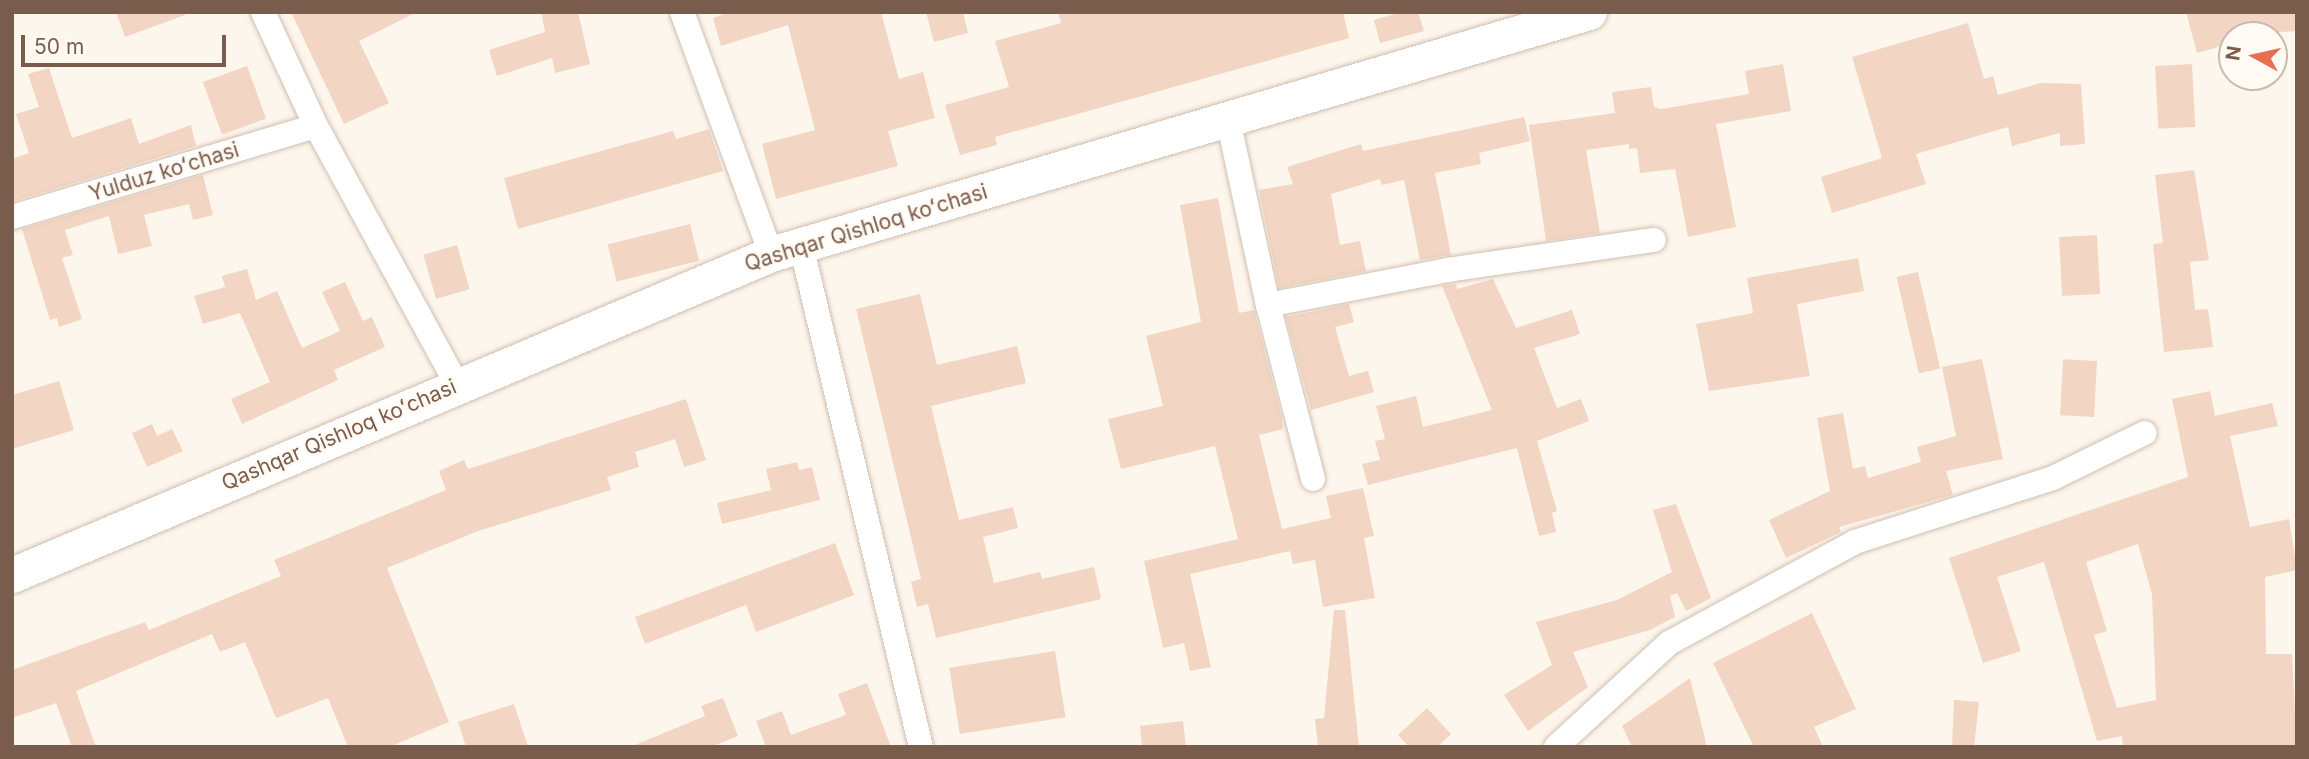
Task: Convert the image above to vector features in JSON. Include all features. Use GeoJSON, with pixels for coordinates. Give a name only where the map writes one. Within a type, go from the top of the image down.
{"type":"FeatureCollection","features":[{"type":"Feature","properties":{"kind":"main road","name":"Qashqar Qishloq koʻchasi"},"geometry":{"type":"LineString","coordinates":[[12,575],[457,385],[786,249],[1589,12]]}},
{"type":"Feature","properties":{"kind":"street"},"geometry":{"type":"LineString","coordinates":[[263,12],[316,126],[457,385]]}},
{"type":"Feature","properties":{"kind":"street"},"geometry":{"type":"LineString","coordinates":[[682,12],[786,249],[921,747]]}},
{"type":"Feature","properties":{"kind":"street"},"geometry":{"type":"LineString","coordinates":[[1228,119],[1268,305],[1313,479]]}},
{"type":"Feature","properties":{"kind":"street","name":"Yulduz koʻchasi"},"geometry":{"type":"LineString","coordinates":[[12,218],[316,126]]}},
{"type":"Feature","properties":{"kind":"street"},"geometry":{"type":"LineString","coordinates":[[1268,305],[1448,270],[1654,240]]}},
{"type":"Feature","properties":{"kind":"street"},"geometry":{"type":"LineString","coordinates":[[1556,747],[1669,643],[1855,542],[2053,478],[2145,433]]}},
{"type":"Feature","properties":{"kind":"building"},"geometry":{"type":"Polygon","coordinates":[[[116,12],[185,12],[185,15],[125,37],[116,12]]]}},
{"type":"Feature","properties":{"kind":"building"},"geometry":{"type":"Polygon","coordinates":[[[291,12],[417,12],[359,41],[389,103],[344,124],[291,12]]]}},
{"type":"Feature","properties":{"kind":"building"},"geometry":{"type":"Polygon","coordinates":[[[541,12],[578,12],[590,64],[555,73],[552,58],[497,76],[489,50],[545,32],[541,12]]]}},
{"type":"Feature","properties":{"kind":"building"},"geometry":{"type":"Polygon","coordinates":[[[730,12],[881,12],[899,79],[923,72],[935,118],[888,131],[898,166],[776,199],[762,144],[815,130],[788,25],[721,46],[713,18],[730,12]]]}},
{"type":"Feature","properties":{"kind":"building"},"geometry":{"type":"Polygon","coordinates":[[[926,12],[963,12],[968,33],[934,42],[926,12]]]}},
{"type":"Feature","properties":{"kind":"building"},"geometry":{"type":"Polygon","coordinates":[[[1058,12],[1343,12],[1349,38],[995,137],[997,145],[960,155],[945,105],[1009,87],[995,41],[1061,23],[1058,12]]]}},
{"type":"Feature","properties":{"kind":"building"},"geometry":{"type":"Polygon","coordinates":[[[1402,12],[1418,12],[1424,31],[1380,43],[1374,20],[1402,12]]]}},
{"type":"Feature","properties":{"kind":"building"},"geometry":{"type":"Polygon","coordinates":[[[2186,12],[2297,12],[2297,31],[2288,32],[2288,21],[2218,21],[2218,47],[2197,53],[2186,12]]]}},
{"type":"Feature","properties":{"kind":"building"},"geometry":{"type":"Polygon","coordinates":[[[1968,23],[1984,79],[1993,76],[1998,95],[2041,83],[2081,84],[2085,144],[2060,146],[2060,133],[2012,146],[2008,127],[1916,154],[1926,184],[1832,213],[1821,177],[1882,158],[1852,57],[1968,23]]]}},
{"type":"Feature","properties":{"kind":"building"},"geometry":{"type":"Polygon","coordinates":[[[1783,64],[1791,111],[1716,124],[1736,227],[1688,237],[1675,169],[1640,173],[1637,148],[1629,149],[1629,144],[1586,150],[1600,233],[1546,241],[1529,125],[1615,113],[1612,92],[1651,87],[1654,107],[1661,109],[1749,94],[1745,71],[1783,64]]]}},
{"type":"Feature","properties":{"kind":"building"},"geometry":{"type":"Polygon","coordinates":[[[2192,64],[2195,127],[2158,129],[2155,66],[2192,64]]]}},
{"type":"Feature","properties":{"kind":"building"},"geometry":{"type":"Polygon","coordinates":[[[247,66],[266,119],[222,135],[203,82],[247,66]]]}},
{"type":"Feature","properties":{"kind":"building"},"geometry":{"type":"Polygon","coordinates":[[[49,68],[72,138],[131,118],[139,144],[191,125],[196,146],[14,201],[12,159],[29,153],[16,114],[39,107],[28,74],[49,68]]]}},
{"type":"Feature","properties":{"kind":"building"},"geometry":{"type":"Polygon","coordinates":[[[1524,117],[1530,141],[1479,153],[1481,164],[1435,173],[1451,255],[1420,260],[1404,180],[1382,185],[1380,179],[1331,194],[1340,245],[1360,241],[1366,271],[1279,288],[1259,190],[1293,184],[1287,167],[1361,144],[1363,151],[1524,117]]]}},
{"type":"Feature","properties":{"kind":"building"},"geometry":{"type":"Polygon","coordinates":[[[709,129],[723,171],[518,229],[504,178],[673,131],[676,139],[709,129]]]}},
{"type":"Feature","properties":{"kind":"building"},"geometry":{"type":"Polygon","coordinates":[[[2194,170],[2209,260],[2190,262],[2195,310],[2208,309],[2213,347],[2164,352],[2153,244],[2163,243],[2155,175],[2194,170]]]}},
{"type":"Feature","properties":{"kind":"building"},"geometry":{"type":"Polygon","coordinates":[[[203,175],[213,215],[193,220],[189,204],[144,215],[152,246],[118,254],[109,216],[65,230],[73,255],[62,258],[82,319],[59,327],[57,318],[50,320],[22,229],[203,175]]]}},
{"type":"Feature","properties":{"kind":"building"},"geometry":{"type":"Polygon","coordinates":[[[1218,198],[1239,313],[1254,310],[1282,418],[1283,429],[1259,435],[1282,529],[1331,518],[1326,496],[1363,488],[1374,536],[1364,538],[1375,598],[1323,607],[1315,560],[1293,564],[1290,551],[1190,574],[1211,667],[1190,671],[1184,643],[1163,648],[1144,561],[1238,539],[1215,446],[1121,469],[1108,419],[1163,406],[1146,336],[1201,322],[1180,205],[1218,198]]]}},
{"type":"Feature","properties":{"kind":"building"},"geometry":{"type":"Polygon","coordinates":[[[690,224],[699,261],[617,281],[608,245],[690,224]]]}},
{"type":"Feature","properties":{"kind":"building"},"geometry":{"type":"Polygon","coordinates":[[[2097,235],[2100,294],[2062,296],[2059,237],[2097,235]]]}},
{"type":"Feature","properties":{"kind":"building"},"geometry":{"type":"Polygon","coordinates":[[[457,245],[470,289],[436,299],[423,255],[457,245]]]}},
{"type":"Feature","properties":{"kind":"building"},"geometry":{"type":"Polygon","coordinates":[[[1858,258],[1864,291],[1797,304],[1810,376],[1709,391],[1696,324],[1753,313],[1747,278],[1858,258]]]}},
{"type":"Feature","properties":{"kind":"building"},"geometry":{"type":"Polygon","coordinates":[[[247,269],[256,300],[277,291],[302,348],[340,331],[322,292],[345,282],[363,321],[372,317],[385,347],[334,370],[338,380],[242,424],[231,399],[270,382],[240,313],[203,324],[194,296],[225,287],[222,276],[247,269]]]}},
{"type":"Feature","properties":{"kind":"building"},"geometry":{"type":"Polygon","coordinates":[[[1918,272],[1940,368],[1919,373],[1897,277],[1918,272]]]}},
{"type":"Feature","properties":{"kind":"building"},"geometry":{"type":"Polygon","coordinates":[[[1493,279],[1516,328],[1572,310],[1580,334],[1534,348],[1557,408],[1581,399],[1589,421],[1537,441],[1557,511],[1552,513],[1556,532],[1539,536],[1517,448],[1368,485],[1362,464],[1380,460],[1375,441],[1385,439],[1376,406],[1416,396],[1423,427],[1492,410],[1442,286],[1456,284],[1457,289],[1493,279]]]}},
{"type":"Feature","properties":{"kind":"building"},"geometry":{"type":"Polygon","coordinates":[[[920,294],[937,365],[1017,346],[1026,383],[931,406],[959,520],[1013,507],[1018,528],[983,537],[994,583],[1040,572],[1042,579],[1094,567],[1101,599],[936,638],[928,604],[917,607],[911,582],[921,579],[856,309],[920,294]]]}},
{"type":"Feature","properties":{"kind":"building"},"geometry":{"type":"Polygon","coordinates":[[[1349,304],[1354,322],[1335,327],[1349,376],[1368,371],[1374,392],[1311,410],[1286,317],[1349,304]]]}},
{"type":"Feature","properties":{"kind":"building"},"geometry":{"type":"Polygon","coordinates":[[[1982,359],[2003,459],[1946,471],[1953,495],[1839,527],[1841,532],[1786,558],[1769,520],[1830,491],[1817,418],[1843,413],[1853,469],[1865,466],[1868,478],[1921,462],[1917,447],[1956,436],[1942,367],[1982,359]]]}},
{"type":"Feature","properties":{"kind":"building"},"geometry":{"type":"Polygon","coordinates":[[[2063,359],[2097,361],[2094,417],[2060,415],[2063,359]]]}},
{"type":"Feature","properties":{"kind":"building"},"geometry":{"type":"Polygon","coordinates":[[[59,381],[74,430],[12,449],[12,395],[59,381]]]}},
{"type":"Feature","properties":{"kind":"building"},"geometry":{"type":"Polygon","coordinates":[[[2210,391],[2215,416],[2272,403],[2278,426],[2230,436],[2250,527],[2289,519],[2297,570],[2265,577],[2266,654],[2292,654],[2297,747],[2123,747],[2122,736],[2097,741],[2044,562],[1997,577],[2021,651],[1983,663],[1949,558],[2188,477],[2172,399],[2210,391]],[[2138,544],[2086,562],[2107,631],[2094,635],[2117,708],[2156,700],[2152,594],[2138,544]]]}},
{"type":"Feature","properties":{"kind":"building"},"geometry":{"type":"Polygon","coordinates":[[[686,399],[706,460],[684,467],[675,439],[635,452],[639,467],[607,477],[611,490],[478,531],[387,568],[449,722],[389,747],[348,747],[328,698],[276,718],[245,642],[220,652],[212,634],[76,691],[96,747],[72,747],[56,703],[12,718],[12,670],[145,622],[149,630],[281,576],[274,560],[446,490],[439,471],[464,460],[468,469],[686,399]]]}},
{"type":"Feature","properties":{"kind":"building"},"geometry":{"type":"Polygon","coordinates":[[[152,424],[157,436],[172,429],[183,451],[147,467],[132,433],[152,424]]]}},
{"type":"Feature","properties":{"kind":"building"},"geometry":{"type":"Polygon","coordinates":[[[797,462],[799,470],[812,467],[820,500],[722,524],[717,503],[771,490],[766,469],[797,462]]]}},
{"type":"Feature","properties":{"kind":"building"},"geometry":{"type":"Polygon","coordinates":[[[1676,504],[1711,598],[1686,611],[1677,593],[1670,596],[1675,617],[1650,630],[1573,652],[1588,687],[1528,731],[1504,695],[1552,665],[1536,622],[1617,600],[1672,572],[1653,510],[1676,504]]]}},
{"type":"Feature","properties":{"kind":"building"},"geometry":{"type":"Polygon","coordinates":[[[835,543],[854,595],[756,632],[746,605],[645,644],[635,617],[835,543]]]}},
{"type":"Feature","properties":{"kind":"building"},"geometry":{"type":"Polygon","coordinates":[[[1334,610],[1345,610],[1359,747],[1318,747],[1315,719],[1324,718],[1334,610]]]}},
{"type":"Feature","properties":{"kind":"building"},"geometry":{"type":"Polygon","coordinates":[[[1812,613],[1856,709],[1814,727],[1823,747],[1754,747],[1713,663],[1812,613]]]}},
{"type":"Feature","properties":{"kind":"building"},"geometry":{"type":"Polygon","coordinates":[[[1055,651],[1065,717],[960,734],[949,668],[1055,651]]]}},
{"type":"Feature","properties":{"kind":"building"},"geometry":{"type":"Polygon","coordinates":[[[1690,678],[1707,747],[1632,747],[1622,726],[1690,678]]]}},
{"type":"Feature","properties":{"kind":"building"},"geometry":{"type":"Polygon","coordinates":[[[867,683],[891,747],[766,747],[756,721],[782,711],[791,735],[846,715],[838,694],[867,683]]]}},
{"type":"Feature","properties":{"kind":"building"},"geometry":{"type":"Polygon","coordinates":[[[723,698],[738,736],[711,747],[630,747],[705,716],[701,706],[723,698]]]}},
{"type":"Feature","properties":{"kind":"building"},"geometry":{"type":"Polygon","coordinates":[[[1954,700],[1979,702],[1974,747],[1952,747],[1954,700]]]}},
{"type":"Feature","properties":{"kind":"building"},"geometry":{"type":"Polygon","coordinates":[[[514,704],[528,747],[466,747],[458,722],[514,704]]]}},
{"type":"Feature","properties":{"kind":"building"},"geometry":{"type":"Polygon","coordinates":[[[1427,708],[1451,734],[1437,747],[1409,747],[1398,735],[1427,708]]]}},
{"type":"Feature","properties":{"kind":"building"},"geometry":{"type":"Polygon","coordinates":[[[1183,721],[1186,747],[1142,747],[1140,726],[1183,721]]]}}]}
